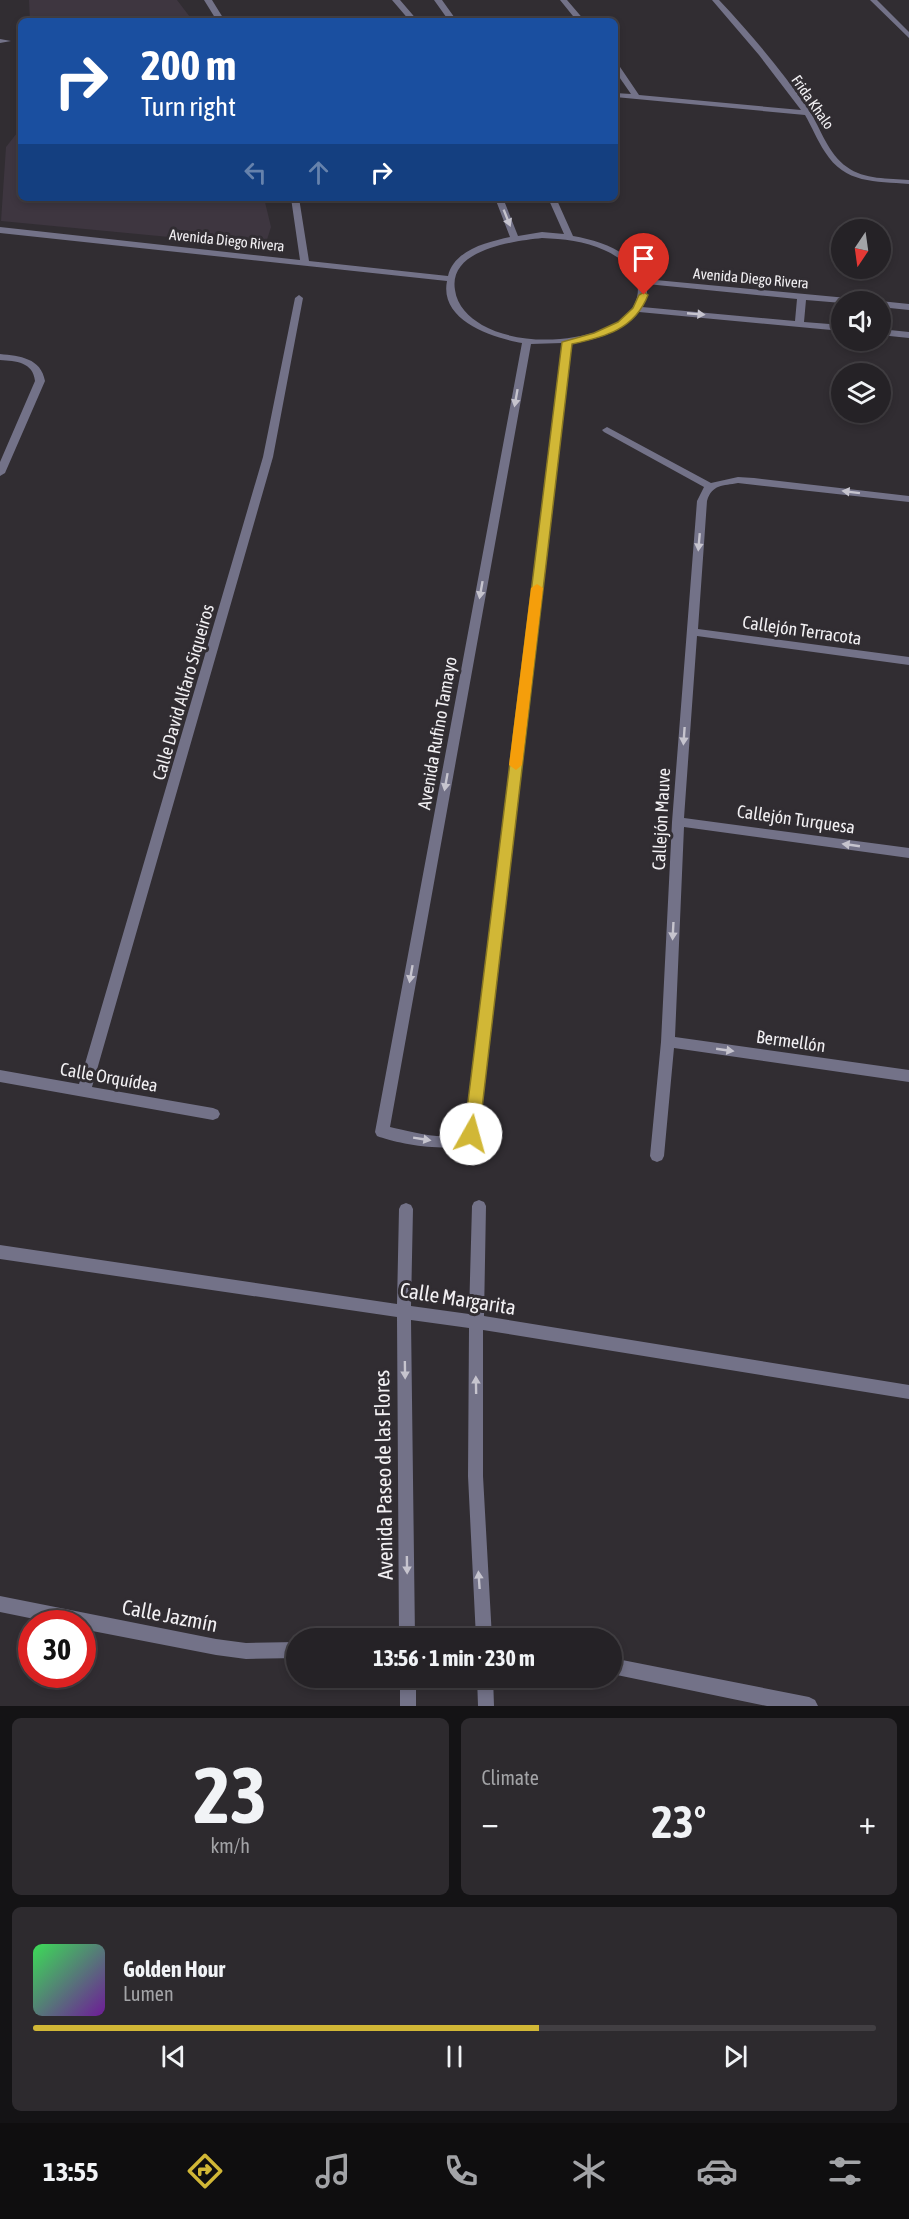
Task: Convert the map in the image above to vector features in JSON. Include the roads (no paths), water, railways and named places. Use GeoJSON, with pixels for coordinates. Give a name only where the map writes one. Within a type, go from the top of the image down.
{"type":"FeatureCollection","features":[{"type":"Feature","properties":{"kind":"street"},"geometry":{"type":"LineString","coordinates":[[208,0],[219,18]]}},
{"type":"Feature","properties":{"kind":"street"},"geometry":{"type":"LineString","coordinates":[[396,0],[411,18]]}},
{"type":"Feature","properties":{"kind":"street"},"geometry":{"type":"LineString","coordinates":[[438,0],[451,18]]}},
{"type":"Feature","properties":{"kind":"street"},"geometry":{"type":"LineString","coordinates":[[563,0],[578,18]]}},
{"type":"Feature","properties":{"kind":"street","name":"Frida Khalo"},"geometry":{"type":"LineString","coordinates":[[715,0],[735,21],[807,113],[837,163],[849,172],[868,178],[909,182]]}},
{"type":"Feature","properties":{"kind":"street"},"geometry":{"type":"LineString","coordinates":[[873,0],[909,36]]}},
{"type":"Feature","properties":{"kind":"street"},"geometry":{"type":"LineString","coordinates":[[618,70],[636,96]]}},
{"type":"Feature","properties":{"kind":"street"},"geometry":{"type":"LineString","coordinates":[[618,94],[807,113]]}},
{"type":"Feature","properties":{"kind":"street"},"geometry":{"type":"LineString","coordinates":[[295,201],[305,262]]}},
{"type":"Feature","properties":{"kind":"street"},"geometry":{"type":"LineString","coordinates":[[500,201],[514,237]]}},
{"type":"Feature","properties":{"kind":"street"},"geometry":{"type":"LineString","coordinates":[[553,201],[569,237]]}},
{"type":"Feature","properties":{"kind":"street","name":"Avenida Diego Rivera"},"geometry":{"type":"LineString","coordinates":[[0,230],[450,279]]}},
{"type":"Feature","properties":{"kind":"street"},"geometry":{"type":"LineString","coordinates":[[542,235],[569,237],[595,243],[617,253],[633,266],[642,281],[644,295],[638,309],[622,324],[597,335],[567,342],[527,341],[493,332],[466,317],[455,305],[450,292],[450,279],[458,265],[472,253],[491,243],[514,237],[542,235]]}},
{"type":"Feature","properties":{"kind":"street","name":"Avenida Diego Rivera"},"geometry":{"type":"LineString","coordinates":[[642,281],[831,299]]}},
{"type":"Feature","properties":{"kind":"street"},"geometry":{"type":"LineString","coordinates":[[799,323],[802,296]]}},
{"type":"Feature","properties":{"kind":"street","name":"Calle David Alfaro Siqueiros"},"geometry":{"type":"LineString","coordinates":[[84,1091],[268,457],[299,298]]}},
{"type":"Feature","properties":{"kind":"street"},"geometry":{"type":"LineString","coordinates":[[891,305],[909,307]]}},
{"type":"Feature","properties":{"kind":"street"},"geometry":{"type":"LineString","coordinates":[[638,309],[831,327]]}},
{"type":"Feature","properties":{"kind":"street"},"geometry":{"type":"LineString","coordinates":[[891,333],[909,335]]}},
{"type":"Feature","properties":{"kind":"street","name":"Avenida Rufino Tamayo"},"geometry":{"type":"LineString","coordinates":[[527,341],[382,1132],[443,1142],[462,1142],[471,1134],[567,342]]}},
{"type":"Feature","properties":{"kind":"street"},"geometry":{"type":"LineString","coordinates":[[0,357],[27,361],[35,365],[40,372],[40,381],[0,473]]}},
{"type":"Feature","properties":{"kind":"street"},"geometry":{"type":"LineString","coordinates":[[607,430],[710,486],[738,480],[754,481],[909,499]]}},
{"type":"Feature","properties":{"kind":"street","name":"Callejón Mauve"},"geometry":{"type":"LineString","coordinates":[[657,1156],[668,1042],[678,822],[691,632],[702,501],[705,491],[710,486]]}},
{"type":"Feature","properties":{"kind":"street","name":"Callejón Terracota"},"geometry":{"type":"LineString","coordinates":[[691,632],[909,661]]}},
{"type":"Feature","properties":{"kind":"street","name":"Callejón Turquesa"},"geometry":{"type":"LineString","coordinates":[[678,822],[909,853]]}},
{"type":"Feature","properties":{"kind":"street","name":"Bermellón"},"geometry":{"type":"LineString","coordinates":[[668,1042],[909,1076]]}},
{"type":"Feature","properties":{"kind":"street","name":"Calle Orquídea"},"geometry":{"type":"LineString","coordinates":[[0,1076],[213,1114]]}},
{"type":"Feature","properties":{"kind":"street"},"geometry":{"type":"LineString","coordinates":[[479,1206],[476,1322],[478,1576],[483,1628]]}},
{"type":"Feature","properties":{"kind":"street"},"geometry":{"type":"LineString","coordinates":[[404,1311],[406,1209]]}},
{"type":"Feature","properties":{"kind":"street","name":"Calle Margarita"},"geometry":{"type":"LineString","coordinates":[[0,1252],[476,1322],[909,1392]]}},
{"type":"Feature","properties":{"kind":"street","name":"Avenida Paseo de las Flores"},"geometry":{"type":"LineString","coordinates":[[404,1311],[407,1628]]}},
{"type":"Feature","properties":{"kind":"street","name":"Calle Jazmín"},"geometry":{"type":"LineString","coordinates":[[0,1604],[216,1647],[246,1651],[286,1650]]}},
{"type":"Feature","properties":{"kind":"street"},"geometry":{"type":"LineString","coordinates":[[622,1668],[810,1706]]}},
{"type":"Feature","properties":{"kind":"street"},"geometry":{"type":"LineString","coordinates":[[408,1688],[408,1706]]}},
{"type":"Feature","properties":{"kind":"street"},"geometry":{"type":"LineString","coordinates":[[485,1688],[486,1706]]}}]}
